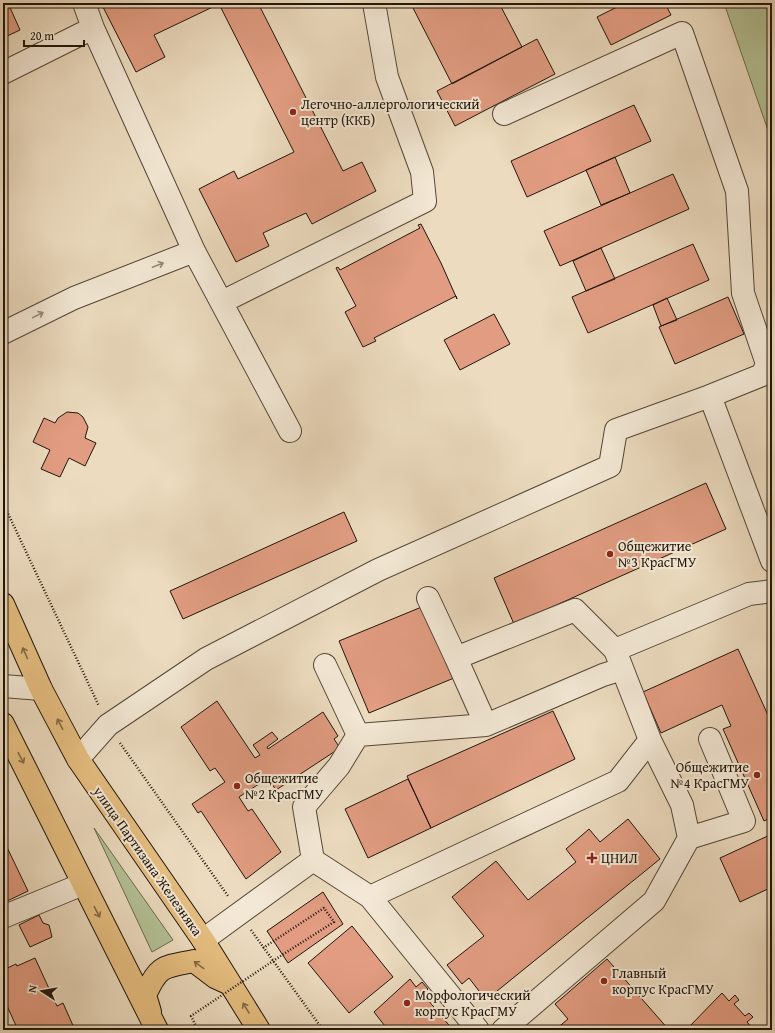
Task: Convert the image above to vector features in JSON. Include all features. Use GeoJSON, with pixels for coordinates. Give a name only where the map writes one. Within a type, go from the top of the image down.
{"type":"FeatureCollection","features":[{"type":"Feature","properties":{"kind":"main road","name":"улица Партизана Железняка"},"geometry":{"type":"LineString","coordinates":[[3,604],[41,689],[78,759],[203,940],[259,1030]]}},
{"type":"Feature","properties":{"kind":"main road"},"geometry":{"type":"LineString","coordinates":[[3,724],[155,1027]]}},
{"type":"Feature","properties":{"kind":"main road"},"geometry":{"type":"LineString","coordinates":[[155,1027],[145,995],[153,977],[165,967],[194,961],[215,977],[232,986]]}},
{"type":"Feature","properties":{"kind":"street"},"geometry":{"type":"LineString","coordinates":[[84,3],[194,251],[290,431]]}},
{"type":"Feature","properties":{"kind":"street"},"geometry":{"type":"LineString","coordinates":[[222,302],[425,201],[422,172],[386,77],[374,3]]}},
{"type":"Feature","properties":{"kind":"street"},"geometry":{"type":"LineString","coordinates":[[3,73],[94,28]]}},
{"type":"Feature","properties":{"kind":"street"},"geometry":{"type":"LineString","coordinates":[[78,759],[108,725],[206,659],[378,570],[610,466],[616,430],[710,396],[762,375],[767,364],[743,293],[737,192],[682,33],[504,114]]}},
{"type":"Feature","properties":{"kind":"street"},"geometry":{"type":"LineString","coordinates":[[3,333],[74,298],[194,251]]}},
{"type":"Feature","properties":{"kind":"street"},"geometry":{"type":"LineString","coordinates":[[710,396],[772,561]]}},
{"type":"Feature","properties":{"kind":"street"},"geometry":{"type":"LineString","coordinates":[[358,735],[486,725],[602,674],[618,659],[749,594],[772,591]]}},
{"type":"Feature","properties":{"kind":"street"},"geometry":{"type":"LineString","coordinates":[[428,598],[486,725]]}},
{"type":"Feature","properties":{"kind":"street"},"geometry":{"type":"LineString","coordinates":[[456,658],[575,610],[618,659],[650,740],[682,805],[689,838],[654,901],[503,1030]]}},
{"type":"Feature","properties":{"kind":"street"},"geometry":{"type":"LineString","coordinates":[[325,664],[358,735]]}},
{"type":"Feature","properties":{"kind":"street"},"geometry":{"type":"LineString","coordinates":[[3,686],[41,689]]}},
{"type":"Feature","properties":{"kind":"street"},"geometry":{"type":"LineString","coordinates":[[358,735],[340,766],[304,807],[313,860],[370,898],[478,1030]]}},
{"type":"Feature","properties":{"kind":"street"},"geometry":{"type":"LineString","coordinates":[[689,838],[744,821],[710,739]]}},
{"type":"Feature","properties":{"kind":"street"},"geometry":{"type":"LineString","coordinates":[[370,898],[618,780],[650,740]]}},
{"type":"Feature","properties":{"kind":"street"},"geometry":{"type":"LineString","coordinates":[[203,940],[313,860]]}},
{"type":"Feature","properties":{"kind":"street"},"geometry":{"type":"LineString","coordinates":[[3,918],[83,884]]}},
{"type":"Feature","properties":{"kind":"path"},"geometry":{"type":"LineString","coordinates":[[3,503],[108,725],[323,1030]]}},
{"type":"Feature","properties":{"kind":"path"},"geometry":{"type":"LineString","coordinates":[[198,1030],[191,1016],[334,922],[324,908],[264,948]]}},
{"type":"Feature","properties":{"kind":"green space"},"geometry":{"type":"Polygon","coordinates":[[[724,3],[772,3],[772,142],[724,3]]]}},
{"type":"Feature","properties":{"kind":"green space"},"geometry":{"type":"Polygon","coordinates":[[[94,828],[173,940],[152,952],[94,828]]]}},
{"type":"Feature","properties":{"kind":"building"},"geometry":{"type":"Polygon","coordinates":[[[3,3],[8,3],[20,30],[3,38],[3,3]]]}},
{"type":"Feature","properties":{"kind":"building","name":"Легочно-аллергологический центр (ККБ)"},"geometry":{"type":"Polygon","coordinates":[[[110,3],[258,3],[343,171],[362,162],[376,191],[312,224],[306,213],[263,233],[269,246],[236,262],[199,189],[234,171],[238,179],[294,152],[219,4],[154,35],[165,57],[136,72],[103,7],[110,3]]]}},
{"type":"Feature","properties":{"kind":"building"},"geometry":{"type":"Polygon","coordinates":[[[417,3],[499,3],[522,47],[452,84],[412,6],[417,3]]]}},
{"type":"Feature","properties":{"kind":"building"},"geometry":{"type":"Polygon","coordinates":[[[625,3],[665,3],[671,15],[611,45],[597,17],[625,3]]]}},
{"type":"Feature","properties":{"kind":"building"},"geometry":{"type":"Polygon","coordinates":[[[537,39],[555,74],[455,126],[437,91],[537,39]]]}},
{"type":"Feature","properties":{"kind":"building"},"geometry":{"type":"Polygon","coordinates":[[[634,105],[651,141],[527,197],[511,161],[634,105]]]}},
{"type":"Feature","properties":{"kind":"building"},"geometry":{"type":"Polygon","coordinates":[[[615,157],[630,193],[601,205],[586,170],[615,157]]]}},
{"type":"Feature","properties":{"kind":"building"},"geometry":{"type":"Polygon","coordinates":[[[673,174],[689,209],[560,266],[544,231],[673,174]]]}},
{"type":"Feature","properties":{"kind":"building"},"geometry":{"type":"Polygon","coordinates":[[[421,224],[456,296],[374,338],[376,341],[363,347],[345,312],[356,306],[336,268],[338,267],[340,270],[420,228],[418,225],[421,224]]]}},
{"type":"Feature","properties":{"kind":"building"},"geometry":{"type":"Polygon","coordinates":[[[693,244],[709,280],[588,333],[572,297],[693,244]]]}},
{"type":"Feature","properties":{"kind":"building"},"geometry":{"type":"Polygon","coordinates":[[[601,248],[615,279],[586,291],[573,261],[601,248]]]}},
{"type":"Feature","properties":{"kind":"building"},"geometry":{"type":"Polygon","coordinates":[[[728,297],[744,334],[675,364],[659,327],[728,297]]]}},
{"type":"Feature","properties":{"kind":"building"},"geometry":{"type":"Polygon","coordinates":[[[667,298],[677,320],[661,326],[653,305],[667,298]]]}},
{"type":"Feature","properties":{"kind":"building"},"geometry":{"type":"Polygon","coordinates":[[[494,314],[510,344],[460,370],[444,340],[494,314]]]}},
{"type":"Feature","properties":{"kind":"building"},"geometry":{"type":"Polygon","coordinates":[[[67,412],[78,413],[83,417],[88,427],[85,438],[96,443],[85,466],[69,458],[60,477],[41,469],[50,450],[33,442],[44,418],[55,423],[58,418],[67,412]]]}},
{"type":"Feature","properties":{"kind":"building","name":"Общежитие №3 КрасГМУ"},"geometry":{"type":"Polygon","coordinates":[[[706,483],[726,529],[514,624],[494,578],[706,483]]]}},
{"type":"Feature","properties":{"kind":"building"},"geometry":{"type":"Polygon","coordinates":[[[344,512],[357,541],[183,619],[170,591],[344,512]]]}},
{"type":"Feature","properties":{"kind":"building"},"geometry":{"type":"Polygon","coordinates":[[[424,606],[454,678],[369,713],[339,641],[424,606]]]}},
{"type":"Feature","properties":{"kind":"building","name":"Общежитие №4 КрасГМУ"},"geometry":{"type":"Polygon","coordinates":[[[738,649],[772,724],[772,817],[764,821],[723,729],[731,726],[722,705],[661,733],[643,692],[738,649]]]}},
{"type":"Feature","properties":{"kind":"building","name":"Общежитие №2 КрасГМУ"},"geometry":{"type":"Polygon","coordinates":[[[217,701],[255,758],[260,755],[253,745],[272,732],[278,739],[267,747],[268,749],[323,712],[338,736],[334,739],[340,748],[276,790],[268,778],[239,797],[248,811],[252,809],[281,852],[246,879],[201,811],[198,813],[192,804],[225,782],[215,768],[210,771],[181,727],[217,701]]]}},
{"type":"Feature","properties":{"kind":"building"},"geometry":{"type":"Polygon","coordinates":[[[553,711],[575,759],[431,828],[407,776],[553,711]]]}},
{"type":"Feature","properties":{"kind":"building"},"geometry":{"type":"Polygon","coordinates":[[[408,779],[431,828],[368,858],[345,809],[408,779]]]}},
{"type":"Feature","properties":{"kind":"building"},"geometry":{"type":"Polygon","coordinates":[[[628,819],[660,859],[486,1000],[469,978],[462,984],[447,965],[484,936],[452,897],[496,861],[528,900],[576,862],[566,849],[589,829],[600,842],[628,819]]]}},
{"type":"Feature","properties":{"kind":"building"},"geometry":{"type":"Polygon","coordinates":[[[772,834],[772,887],[740,902],[720,858],[772,834]]]}},
{"type":"Feature","properties":{"kind":"building"},"geometry":{"type":"Polygon","coordinates":[[[3,839],[28,891],[3,903],[3,839]]]}},
{"type":"Feature","properties":{"kind":"building"},"geometry":{"type":"Polygon","coordinates":[[[323,892],[343,924],[288,963],[267,931],[323,892]]]}},
{"type":"Feature","properties":{"kind":"building"},"geometry":{"type":"Polygon","coordinates":[[[39,915],[43,923],[49,925],[52,937],[30,947],[19,925],[39,915]]]}},
{"type":"Feature","properties":{"kind":"building"},"geometry":{"type":"Polygon","coordinates":[[[352,926],[393,977],[349,1013],[308,963],[352,926]]]}},
{"type":"Feature","properties":{"kind":"building"},"geometry":{"type":"Polygon","coordinates":[[[35,958],[57,1006],[63,1003],[75,1030],[18,1030],[3,997],[3,970],[35,958]]]}},
{"type":"Feature","properties":{"kind":"building","name":"Главный корпус КрасГМУ"},"geometry":{"type":"Polygon","coordinates":[[[607,959],[669,1030],[555,1030],[568,1019],[555,1004],[607,959]]]}},
{"type":"Feature","properties":{"kind":"building","name":"Морфологический корпус КрасГМУ"},"geometry":{"type":"Polygon","coordinates":[[[410,979],[416,987],[422,982],[428,989],[423,994],[453,1030],[388,1030],[374,1012],[410,979]]]}},
{"type":"Feature","properties":{"kind":"building","name":"Главный корпус КрасГМУ"},"geometry":{"type":"Polygon","coordinates":[[[722,993],[729,1001],[735,995],[739,1000],[734,1004],[745,1016],[749,1013],[753,1017],[747,1022],[754,1030],[686,1030],[722,993]]]}},
{"type":"Feature","properties":{"kind":"place","name":"Легочно-аллергологический центр (ККБ)"},"geometry":{"type":"Point","coordinates":[293,112]}},
{"type":"Feature","properties":{"kind":"place","name":"Общежитие №3 КрасГМУ"},"geometry":{"type":"Point","coordinates":[610,554]}},
{"type":"Feature","properties":{"kind":"place","name":"Общежитие №4 КрасГМУ"},"geometry":{"type":"Point","coordinates":[757,775]}},
{"type":"Feature","properties":{"kind":"place","name":"Общежитие №2 КрасГМУ"},"geometry":{"type":"Point","coordinates":[237,786]}},
{"type":"Feature","properties":{"kind":"place","name":"ЦНИЛ"},"geometry":{"type":"Point","coordinates":[592,858]}},
{"type":"Feature","properties":{"kind":"place","name":"Главный корпус КрасГМУ"},"geometry":{"type":"Point","coordinates":[604,981]}},
{"type":"Feature","properties":{"kind":"place","name":"Морфологический корпус КрасГМУ"},"geometry":{"type":"Point","coordinates":[407,1003]}}]}
